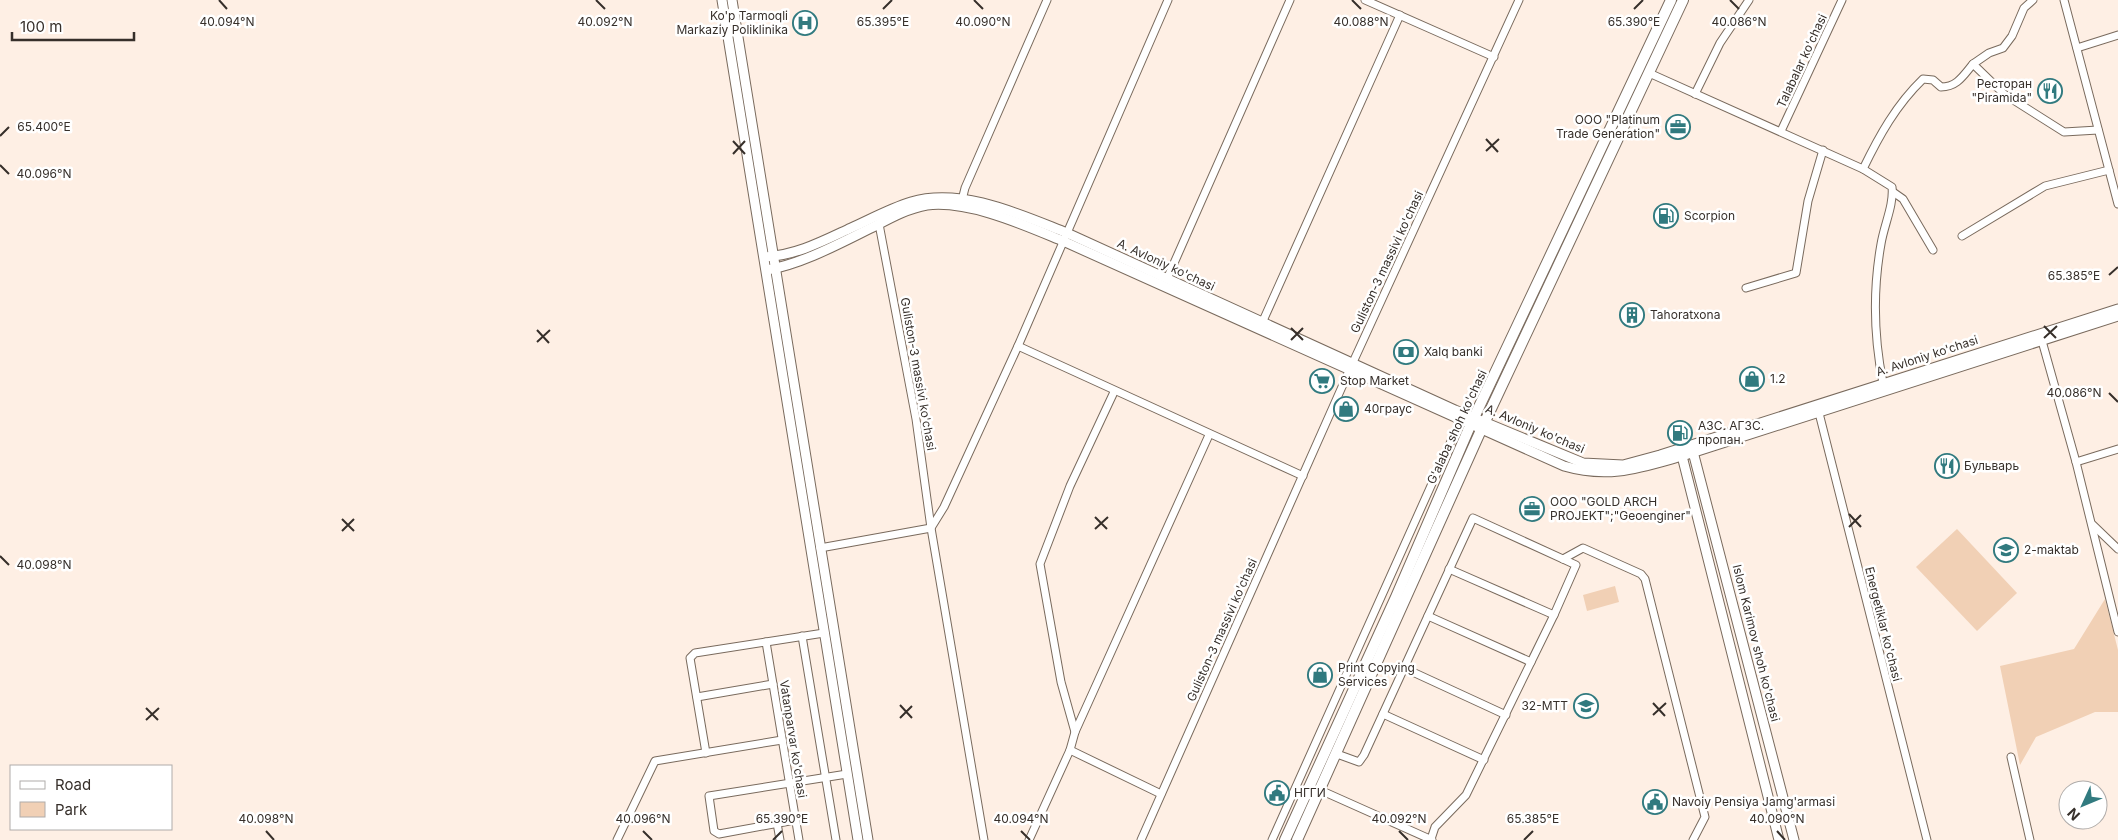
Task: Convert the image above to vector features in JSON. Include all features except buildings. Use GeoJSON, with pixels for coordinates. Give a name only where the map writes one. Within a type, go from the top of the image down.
{"type":"FeatureCollection","features":[{"type":"Feature","properties":{"kind":"main road","name":"G'alaba shoh ko'chasi"},"geometry":{"type":"LineString","coordinates":[[1284,840],[1472,422],[1671,0]]}},
{"type":"Feature","properties":{"kind":"main road","name":"G'alaba shoh ko'chasi"},"geometry":{"type":"LineString","coordinates":[[1297,840],[1483,426],[1683,0]]}},
{"type":"Feature","properties":{"kind":"street"},"geometry":{"type":"LineString","coordinates":[[722,0],[770,256]]}},
{"type":"Feature","properties":{"kind":"street"},"geometry":{"type":"LineString","coordinates":[[732,0],[824,634],[858,840]]}},
{"type":"Feature","properties":{"kind":"street"},"geometry":{"type":"LineString","coordinates":[[962,200],[965,188],[1047,0]]}},
{"type":"Feature","properties":{"kind":"street"},"geometry":{"type":"LineString","coordinates":[[820,548],[931,528],[944,507],[1018,346],[1168,0]]}},
{"type":"Feature","properties":{"kind":"street"},"geometry":{"type":"LineString","coordinates":[[1167,279],[1290,0]]}},
{"type":"Feature","properties":{"kind":"street"},"geometry":{"type":"LineString","coordinates":[[1366,0],[1494,58]]}},
{"type":"Feature","properties":{"kind":"street","name":"Guliston-3 massivi ko'chasi"},"geometry":{"type":"LineString","coordinates":[[1141,840],[1351,367],[1519,0]]}},
{"type":"Feature","properties":{"kind":"street"},"geometry":{"type":"LineString","coordinates":[[1695,94],[1720,43],[1749,0]]}},
{"type":"Feature","properties":{"kind":"street","name":"Talabalar ko'chasi"},"geometry":{"type":"LineString","coordinates":[[1781,131],[1842,0]]}},
{"type":"Feature","properties":{"kind":"street"},"geometry":{"type":"LineString","coordinates":[[1864,169],[1891,116],[1924,79],[1933,80],[1941,87],[1950,87],[1956,84],[1973,64],[1989,52],[2003,48],[2012,36],[2024,8],[2033,0]]}},
{"type":"Feature","properties":{"kind":"street"},"geometry":{"type":"LineString","coordinates":[[2064,0],[2118,204]]}},
{"type":"Feature","properties":{"kind":"street"},"geometry":{"type":"LineString","coordinates":[[1262,323],[1400,15]]}},
{"type":"Feature","properties":{"kind":"street"},"geometry":{"type":"LineString","coordinates":[[2077,48],[2118,35]]}},
{"type":"Feature","properties":{"kind":"street"},"geometry":{"type":"LineString","coordinates":[[1973,64],[2004,94],[2064,132],[2098,130]]}},
{"type":"Feature","properties":{"kind":"street"},"geometry":{"type":"LineString","coordinates":[[1650,73],[1864,169],[1888,182],[1892,187],[1893,192],[1881,244],[1876,312],[1878,355],[1883,383]]}},
{"type":"Feature","properties":{"kind":"street"},"geometry":{"type":"LineString","coordinates":[[1746,288],[1796,273],[1808,201],[1823,150]]}},
{"type":"Feature","properties":{"kind":"street"},"geometry":{"type":"LineString","coordinates":[[1962,236],[2045,186],[2109,170]]}},
{"type":"Feature","properties":{"kind":"street"},"geometry":{"type":"LineString","coordinates":[[1893,192],[1903,199],[1933,250]]}},
{"type":"Feature","properties":{"kind":"street","name":"A. Avloniy ko'chasi"},"geometry":{"type":"LineString","coordinates":[[770,256],[800,251],[913,202],[949,198],[1024,216],[1065,237],[1483,426],[1564,466],[1586,472],[1627,472],[1681,452],[1819,413],[2118,316]]}},
{"type":"Feature","properties":{"kind":"street","name":"A. Avloniy ko'chasi"},"geometry":{"type":"LineString","coordinates":[[772,269],[836,245],[903,212],[926,206],[947,206],[976,211],[1065,237],[1167,279],[1351,367]]}},
{"type":"Feature","properties":{"kind":"street","name":"Guliston-3 massivi ko'chasi"},"geometry":{"type":"LineString","coordinates":[[879,224],[911,390],[931,528],[984,840]]}},
{"type":"Feature","properties":{"kind":"street"},"geometry":{"type":"LineString","coordinates":[[772,269],[868,840]]}},
{"type":"Feature","properties":{"kind":"street","name":"A. Avloniy ko'chasi"},"geometry":{"type":"LineString","coordinates":[[1693,449],[1883,383],[2118,308]]}},
{"type":"Feature","properties":{"kind":"street"},"geometry":{"type":"LineString","coordinates":[[2042,341],[2076,462],[2118,632]]}},
{"type":"Feature","properties":{"kind":"street"},"geometry":{"type":"LineString","coordinates":[[1018,346],[1114,392],[1303,476]]}},
{"type":"Feature","properties":{"kind":"street"},"geometry":{"type":"LineString","coordinates":[[1075,732],[1061,682],[1040,564],[1070,486],[1114,392]]}},
{"type":"Feature","properties":{"kind":"street","name":"Energetiklar ko'chasi"},"geometry":{"type":"LineString","coordinates":[[1819,413],[1926,840]]}},
{"type":"Feature","properties":{"kind":"street"},"geometry":{"type":"LineString","coordinates":[[1029,840],[1070,750],[1075,732],[1209,434]]}},
{"type":"Feature","properties":{"kind":"street"},"geometry":{"type":"LineString","coordinates":[[1272,840],[1452,439]]}},
{"type":"Feature","properties":{"kind":"street","name":"Islom Karimov shoh ko'chasi"},"geometry":{"type":"LineString","coordinates":[[1693,449],[1794,840]]}},
{"type":"Feature","properties":{"kind":"street"},"geometry":{"type":"LineString","coordinates":[[2076,462],[2118,449]]}},
{"type":"Feature","properties":{"kind":"street","name":"Islom Karimov shoh ko'chasi"},"geometry":{"type":"LineString","coordinates":[[1681,452],[1780,840]]}},
{"type":"Feature","properties":{"kind":"street"},"geometry":{"type":"LineString","coordinates":[[1432,484],[1444,485]]}},
{"type":"Feature","properties":{"kind":"street"},"geometry":{"type":"LineString","coordinates":[[1320,790],[1432,840],[1435,827],[1466,795],[1554,615],[1576,565],[1473,518],[1364,755],[1359,762],[1337,754]]}},
{"type":"Feature","properties":{"kind":"street"},"geometry":{"type":"LineString","coordinates":[[2092,524],[2118,549]]}},
{"type":"Feature","properties":{"kind":"street"},"geometry":{"type":"LineString","coordinates":[[1563,559],[1583,548],[1641,574],[1645,579],[1705,817],[1694,840]]}},
{"type":"Feature","properties":{"kind":"street"},"geometry":{"type":"LineString","coordinates":[[1450,569],[1554,615]]}},
{"type":"Feature","properties":{"kind":"street"},"geometry":{"type":"LineString","coordinates":[[1428,616],[1531,662]]}},
{"type":"Feature","properties":{"kind":"street"},"geometry":{"type":"LineString","coordinates":[[706,752],[690,658],[695,653],[824,634]]}},
{"type":"Feature","properties":{"kind":"street"},"geometry":{"type":"LineString","coordinates":[[802,636],[836,840]]}},
{"type":"Feature","properties":{"kind":"street","name":"Vatanparvar ko'chasi"},"geometry":{"type":"LineString","coordinates":[[766,642],[798,840]]}},
{"type":"Feature","properties":{"kind":"street"},"geometry":{"type":"LineString","coordinates":[[1404,668],[1506,715]]}},
{"type":"Feature","properties":{"kind":"street"},"geometry":{"type":"LineString","coordinates":[[697,697],[773,684]]}},
{"type":"Feature","properties":{"kind":"street"},"geometry":{"type":"LineString","coordinates":[[1383,714],[1484,760]]}},
{"type":"Feature","properties":{"kind":"street"},"geometry":{"type":"LineString","coordinates":[[617,840],[655,761],[782,740]]}},
{"type":"Feature","properties":{"kind":"street"},"geometry":{"type":"LineString","coordinates":[[1070,750],[1161,794]]}},
{"type":"Feature","properties":{"kind":"street"},"geometry":{"type":"LineString","coordinates":[[2011,757],[2030,840]]}},
{"type":"Feature","properties":{"kind":"street"},"geometry":{"type":"LineString","coordinates":[[795,820],[719,834],[714,831],[709,796],[825,778],[858,776]]}},
{"type":"Feature","properties":{"kind":"street"},"geometry":{"type":"LineString","coordinates":[[1293,795],[1303,799]]}},
{"type":"Feature","properties":{"kind":"street"},"geometry":{"type":"LineString","coordinates":[[777,824],[780,840]]}},
{"type":"Feature","properties":{"kind":"green space"},"geometry":{"type":"Polygon","coordinates":[[[1957,529],[2017,593],[1977,631],[1916,567],[1957,529]]]}},
{"type":"Feature","properties":{"kind":"green space"},"geometry":{"type":"Polygon","coordinates":[[[1615,586],[1619,602],[1587,611],[1583,595],[1615,586]]]}},
{"type":"Feature","properties":{"kind":"green space"},"geometry":{"type":"Polygon","coordinates":[[[2105,599],[2118,650],[2118,712],[2095,712],[2036,737],[2020,765],[2000,666],[2074,649],[2105,599]]]}},
{"type":"Feature","properties":{"kind":"place","name":"Ko'p Tarmoqli Markaziy Poliklinika"},"geometry":{"type":"Point","coordinates":[805,23]}},
{"type":"Feature","properties":{"kind":"place","name":"Ресторан \"Piramida\""},"geometry":{"type":"Point","coordinates":[2050,91]}},
{"type":"Feature","properties":{"kind":"place","name":"OOO \"Platinum Trade Generation\""},"geometry":{"type":"Point","coordinates":[1678,127]}},
{"type":"Feature","properties":{"kind":"place","name":"Scorpion"},"geometry":{"type":"Point","coordinates":[1666,216]}},
{"type":"Feature","properties":{"kind":"place","name":"Tahoratxona"},"geometry":{"type":"Point","coordinates":[1632,315]}},
{"type":"Feature","properties":{"kind":"place","name":"Xalq banki"},"geometry":{"type":"Point","coordinates":[1406,352]}},
{"type":"Feature","properties":{"kind":"place","name":"1.2"},"geometry":{"type":"Point","coordinates":[1752,379]}},
{"type":"Feature","properties":{"kind":"place","name":"Stop Market"},"geometry":{"type":"Point","coordinates":[1322,381]}},
{"type":"Feature","properties":{"kind":"place","name":"40граус"},"geometry":{"type":"Point","coordinates":[1346,409]}},
{"type":"Feature","properties":{"kind":"place","name":"АЗС. АГЗС. пропан."},"geometry":{"type":"Point","coordinates":[1680,433]}},
{"type":"Feature","properties":{"kind":"place","name":"Бульварь"},"geometry":{"type":"Point","coordinates":[1947,466]}},
{"type":"Feature","properties":{"kind":"place","name":"ООО \"GOLD ARCH PROJEKT\";\"Geoenginer\""},"geometry":{"type":"Point","coordinates":[1532,509]}},
{"type":"Feature","properties":{"kind":"place","name":"2-maktab"},"geometry":{"type":"Point","coordinates":[2006,550]}},
{"type":"Feature","properties":{"kind":"place","name":"Print Copying Services"},"geometry":{"type":"Point","coordinates":[1320,675]}},
{"type":"Feature","properties":{"kind":"place","name":"32-MTT"},"geometry":{"type":"Point","coordinates":[1586,706]}},
{"type":"Feature","properties":{"kind":"place","name":"НГГИ"},"geometry":{"type":"Point","coordinates":[1277,793]}},
{"type":"Feature","properties":{"kind":"place","name":"Navoiy Pensiya Jamg'armasi"},"geometry":{"type":"Point","coordinates":[1655,802]}}]}
